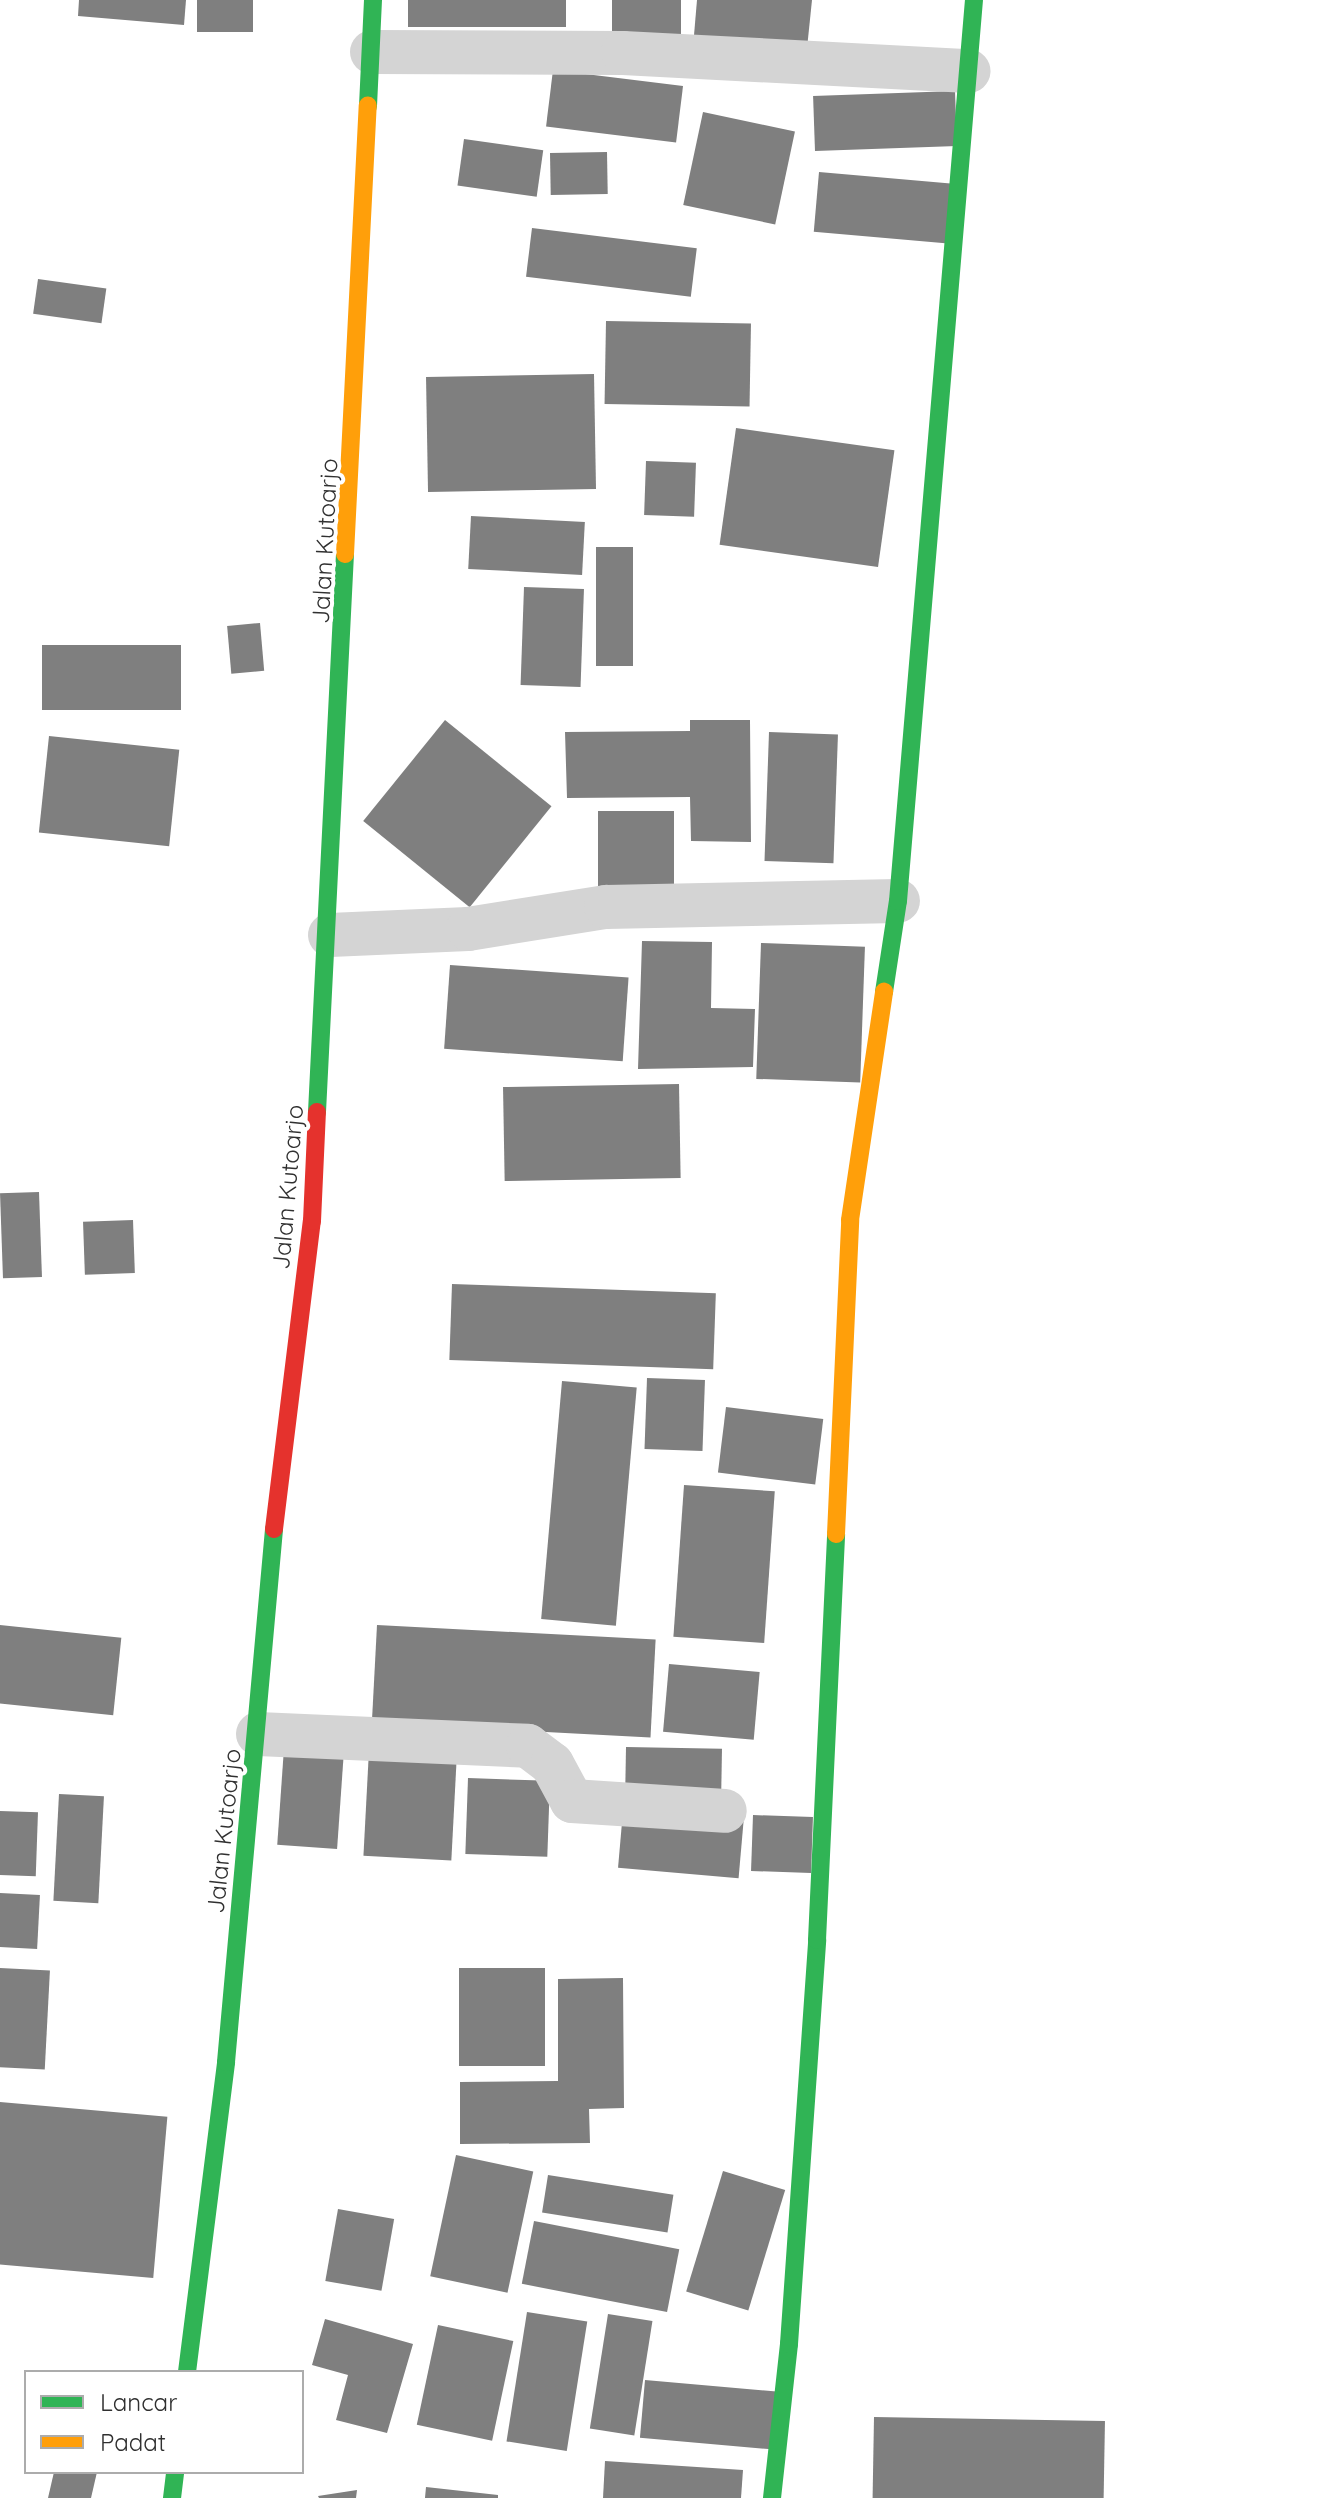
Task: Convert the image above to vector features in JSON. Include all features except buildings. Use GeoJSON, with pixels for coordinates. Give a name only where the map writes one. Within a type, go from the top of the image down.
{"type":"FeatureCollection","features":[{"type":"Feature","properties":{"kind":"street","name":"Jalan Kutoarjo"},"geometry":{"type":"LineString","coordinates":[[187,2370],[226,2062],[258,1734],[264,1609],[312,1221],[330,935],[373,0]]}},
{"type":"Feature","properties":{"kind":"street"},"geometry":{"type":"LineString","coordinates":[[772,2498],[789,2344],[817,1940],[850,1220],[898,901],[974,0]]}},
{"type":"Feature","properties":{"kind":"street"},"geometry":{"type":"LineString","coordinates":[[372,52],[623,53],[969,71]]}},
{"type":"Feature","properties":{"kind":"street"},"geometry":{"type":"LineString","coordinates":[[330,935],[468,929],[606,907],[898,901]]}},
{"type":"Feature","properties":{"kind":"street"},"geometry":{"type":"LineString","coordinates":[[258,1734],[528,1746],[552,1764],[572,1801],[725,1811]]}},
{"type":"Feature","properties":{"kind":"street"},"geometry":{"type":"LineString","coordinates":[[172,2498],[175,2474]]}},
{"type":"Feature","properties":{"kind":"traffic: fast"},"geometry":{"type":"LineString","coordinates":[[368,106],[373,0]]}},
{"type":"Feature","properties":{"kind":"traffic: fast"},"geometry":{"type":"LineString","coordinates":[[884,992],[898,901],[974,0]]}},
{"type":"Feature","properties":{"kind":"traffic: fast"},"geometry":{"type":"LineString","coordinates":[[317,1112],[345,554]]}},
{"type":"Feature","properties":{"kind":"traffic: fast"},"geometry":{"type":"LineString","coordinates":[[187,2370],[226,2062],[274,1529]]}},
{"type":"Feature","properties":{"kind":"traffic: fast"},"geometry":{"type":"LineString","coordinates":[[772,2498],[789,2344],[817,1940],[836,1534]]}},
{"type":"Feature","properties":{"kind":"traffic: fast"},"geometry":{"type":"LineString","coordinates":[[172,2498],[175,2474]]}},
{"type":"Feature","properties":{"kind":"traffic: slow"},"geometry":{"type":"LineString","coordinates":[[345,554],[368,106]]}},
{"type":"Feature","properties":{"kind":"traffic: slow"},"geometry":{"type":"LineString","coordinates":[[836,1534],[850,1220],[884,992]]}},
{"type":"Feature","properties":{"kind":"traffic: jam"},"geometry":{"type":"LineString","coordinates":[[274,1529],[312,1221],[317,1112]]}}]}
